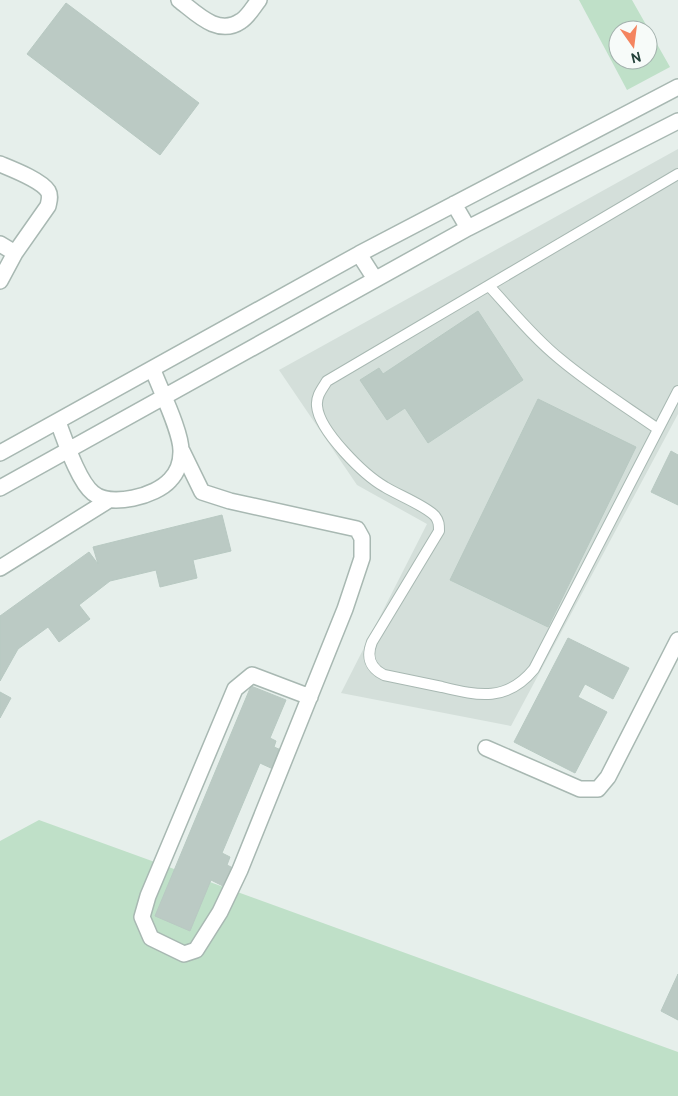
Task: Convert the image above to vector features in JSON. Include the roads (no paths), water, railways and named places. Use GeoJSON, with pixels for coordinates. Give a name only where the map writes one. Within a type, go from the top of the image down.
{"type":"FeatureCollection","features":[{"type":"Feature","properties":{"kind":"street"},"geometry":{"type":"LineString","coordinates":[[178,0],[209,23],[225,28],[242,21],[259,0]]}},
{"type":"Feature","properties":{"kind":"street"},"geometry":{"type":"LineString","coordinates":[[0,453],[153,370],[359,254],[678,87]]}},
{"type":"Feature","properties":{"kind":"street"},"geometry":{"type":"LineString","coordinates":[[0,488],[468,228],[678,120]]}},
{"type":"Feature","properties":{"kind":"street"},"geometry":{"type":"LineString","coordinates":[[0,164],[22,173],[49,192],[48,206],[15,253],[0,281]]}},
{"type":"Feature","properties":{"kind":"street"},"geometry":{"type":"LineString","coordinates":[[454,204],[468,228]]}},
{"type":"Feature","properties":{"kind":"street"},"geometry":{"type":"LineString","coordinates":[[0,244],[15,253]]}},
{"type":"Feature","properties":{"kind":"street"},"geometry":{"type":"LineString","coordinates":[[359,254],[375,279]]}},
{"type":"Feature","properties":{"kind":"street"},"geometry":{"type":"LineString","coordinates":[[153,370],[182,451],[202,492],[230,501],[357,529],[362,538],[362,558],[310,697],[240,870],[206,937],[196,950],[184,954],[151,938],[142,917],[148,896],[235,689],[252,675],[310,697]]}},
{"type":"Feature","properties":{"kind":"street"},"geometry":{"type":"LineString","coordinates":[[58,422],[68,449],[83,480],[93,494],[109,500],[132,499],[158,491],[171,480],[179,465],[182,451]]}},
{"type":"Feature","properties":{"kind":"street"},"geometry":{"type":"LineString","coordinates":[[0,568],[109,500]]}},
{"type":"Feature","properties":{"kind":"street"},"geometry":{"type":"LineString","coordinates":[[486,748],[580,789],[598,789],[608,777],[678,640]]}},
{"type":"Feature","properties":{"kind":"lane"},"geometry":{"type":"LineString","coordinates":[[678,174],[490,287],[326,381],[318,393],[316,406],[321,419],[347,456],[360,470],[383,486],[432,513],[439,524],[439,531],[372,642],[369,657],[377,671],[477,695],[513,689],[526,680],[534,669],[678,392]]}},
{"type":"Feature","properties":{"kind":"lane"},"geometry":{"type":"LineString","coordinates":[[490,287],[532,333],[559,358],[594,386],[658,428]]}}]}
